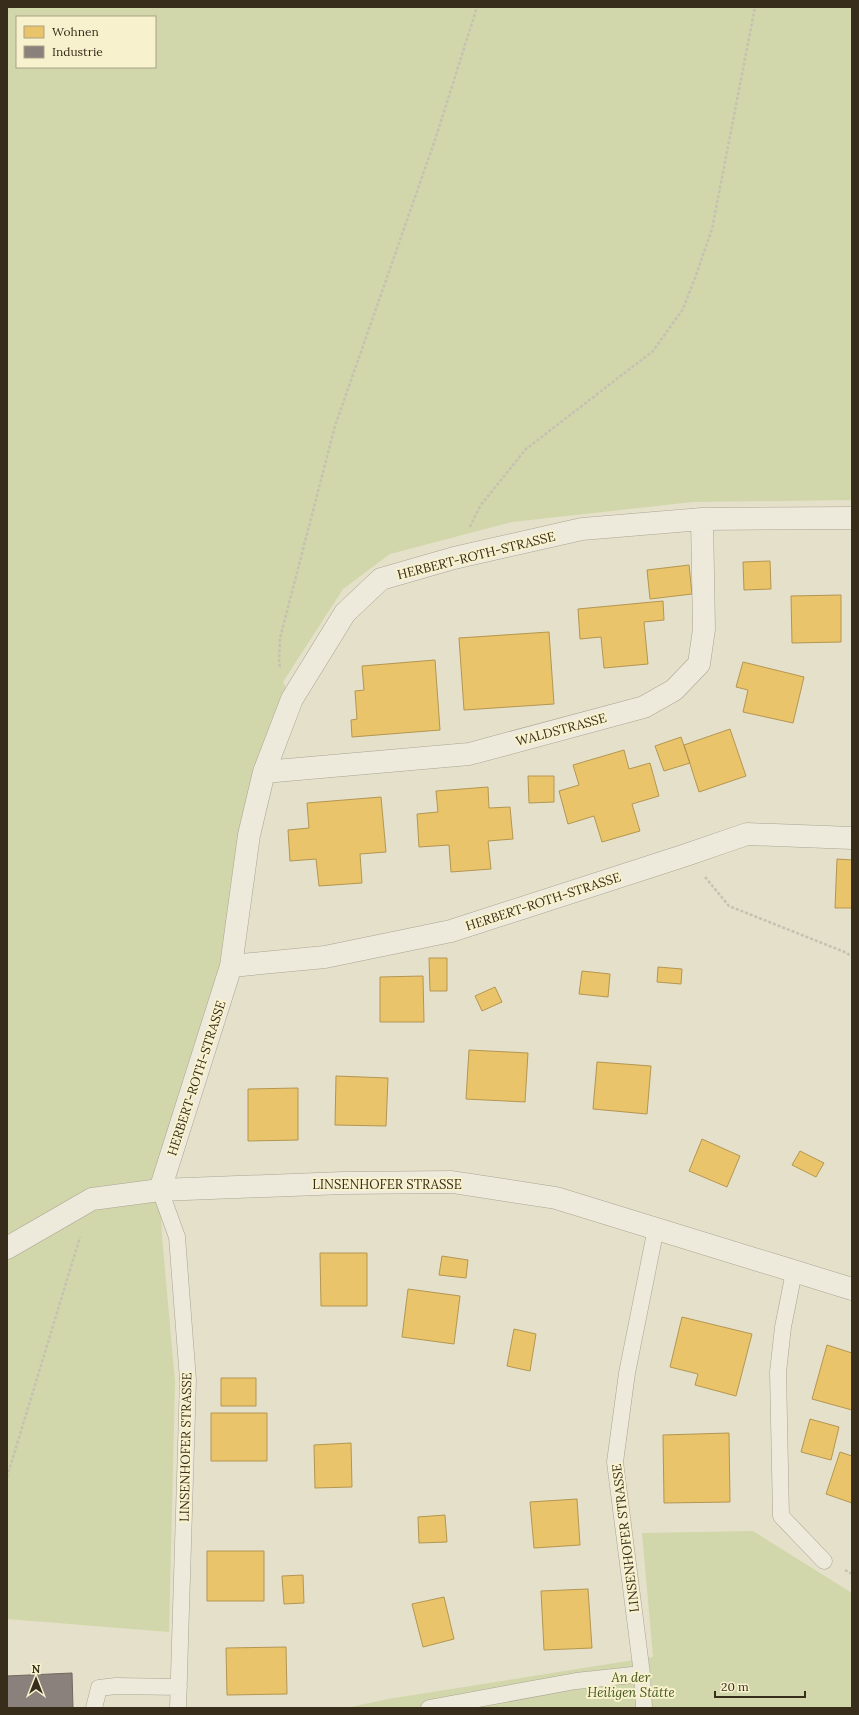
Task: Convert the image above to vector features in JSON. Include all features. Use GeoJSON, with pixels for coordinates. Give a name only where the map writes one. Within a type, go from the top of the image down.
{"type":"FeatureCollection","features":[{"type":"Feature","properties":{"kind":"street","name":"HERBERT-ROTH-STRASSE"},"geometry":{"type":"LineString","coordinates":[[160,1190],[232,966],[249,834],[264,772],[292,699],[344,613],[381,579],[454,558],[582,529],[702,519],[852,518]]}},
{"type":"Feature","properties":{"kind":"street","name":"WALDSTRASSE"},"geometry":{"type":"LineString","coordinates":[[264,772],[469,754],[644,707],[674,690],[699,664],[704,629],[702,519]]}},
{"type":"Feature","properties":{"kind":"street","name":"HERBERT-ROTH-STRASSE"},"geometry":{"type":"LineString","coordinates":[[232,966],[325,957],[451,931],[747,834],[852,838]]}},
{"type":"Feature","properties":{"kind":"street","name":"LINSENHOFER STRASSE"},"geometry":{"type":"LineString","coordinates":[[7,1248],[92,1199],[160,1190],[343,1183],[452,1182],[556,1198],[852,1289]]}},
{"type":"Feature","properties":{"kind":"lane","name":"LINSENHOFER STRASSE"},"geometry":{"type":"LineString","coordinates":[[160,1190],[177,1237],[188,1380],[178,1708]]}},
{"type":"Feature","properties":{"kind":"lane","name":"LINSENHOFER STRASSE"},"geometry":{"type":"LineString","coordinates":[[644,1708],[642,1674],[615,1462],[627,1373],[656,1228]]}},
{"type":"Feature","properties":{"kind":"lane"},"geometry":{"type":"LineString","coordinates":[[794,1272],[783,1328],[778,1372],[781,1516],[824,1561]]}},
{"type":"Feature","properties":{"kind":"lane"},"geometry":{"type":"LineString","coordinates":[[429,1708],[576,1681],[642,1674]]}},
{"type":"Feature","properties":{"kind":"lane"},"geometry":{"type":"LineString","coordinates":[[94,1708],[99,1688],[116,1686],[179,1687]]}},
{"type":"Feature","properties":{"kind":"path"},"geometry":{"type":"LineString","coordinates":[[292,699],[279,663],[280,638],[335,426],[436,137],[477,7]]}},
{"type":"Feature","properties":{"kind":"path"},"geometry":{"type":"LineString","coordinates":[[454,558],[480,506],[526,449],[653,351],[683,309],[712,229],[755,7]]}},
{"type":"Feature","properties":{"kind":"path"},"geometry":{"type":"LineString","coordinates":[[686,855],[729,906],[847,953],[852,958]]}},
{"type":"Feature","properties":{"kind":"path"},"geometry":{"type":"LineString","coordinates":[[7,1477],[92,1199]]}},
{"type":"Feature","properties":{"kind":"green space"},"geometry":{"type":"Polygon","coordinates":[[[7,7],[852,7],[852,500],[693,502],[512,522],[390,554],[343,589],[283,682],[292,699],[264,772],[231,966],[160,1190],[162,1236],[175,1382],[169,1632],[7,1619],[7,7]]]}},
{"type":"Feature","properties":{"kind":"green space","name":"An der Heiligen Stätte"},"geometry":{"type":"Polygon","coordinates":[[[753,1531],[852,1593],[852,1708],[346,1708],[388,1699],[653,1657],[642,1533],[753,1531]]]}},
{"type":"Feature","properties":{"kind":"building: Wohnen"},"geometry":{"type":"Polygon","coordinates":[[[770,561],[771,589],[744,590],[743,562],[770,561]]]}},
{"type":"Feature","properties":{"kind":"building: Wohnen"},"geometry":{"type":"Polygon","coordinates":[[[689,565],[692,594],[650,599],[647,570],[689,565]]]}},
{"type":"Feature","properties":{"kind":"building: Wohnen"},"geometry":{"type":"Polygon","coordinates":[[[841,595],[841,642],[792,643],[791,596],[841,595]]]}},
{"type":"Feature","properties":{"kind":"building: Wohnen"},"geometry":{"type":"Polygon","coordinates":[[[663,601],[664,620],[644,622],[648,664],[604,668],[601,637],[580,639],[578,609],[663,601]]]}},
{"type":"Feature","properties":{"kind":"building: Wohnen"},"geometry":{"type":"Polygon","coordinates":[[[549,632],[554,704],[464,710],[459,638],[549,632]]]}},
{"type":"Feature","properties":{"kind":"building: Wohnen"},"geometry":{"type":"Polygon","coordinates":[[[435,660],[440,730],[352,737],[351,720],[357,719],[355,691],[364,690],[362,666],[435,660]]]}},
{"type":"Feature","properties":{"kind":"building: Wohnen"},"geometry":{"type":"Polygon","coordinates":[[[743,662],[804,677],[793,723],[743,712],[748,690],[736,687],[743,662]]]}},
{"type":"Feature","properties":{"kind":"building: Wohnen"},"geometry":{"type":"Polygon","coordinates":[[[730,729],[746,776],[699,792],[684,745],[730,729]]]}},
{"type":"Feature","properties":{"kind":"building: Wohnen"},"geometry":{"type":"Polygon","coordinates":[[[681,737],[690,763],[664,771],[655,746],[681,737]]]}},
{"type":"Feature","properties":{"kind":"building: Wohnen"},"geometry":{"type":"Polygon","coordinates":[[[624,750],[629,769],[650,763],[659,796],[632,804],[640,831],[602,842],[594,816],[568,824],[559,791],[579,785],[573,765],[624,750]]]}},
{"type":"Feature","properties":{"kind":"building: Wohnen"},"geometry":{"type":"Polygon","coordinates":[[[528,776],[554,776],[554,802],[529,803],[528,776]]]}},
{"type":"Feature","properties":{"kind":"building: Wohnen"},"geometry":{"type":"Polygon","coordinates":[[[488,787],[489,808],[510,807],[513,839],[488,841],[491,869],[451,872],[449,845],[419,847],[417,814],[438,812],[436,791],[488,787]]]}},
{"type":"Feature","properties":{"kind":"building: Wohnen"},"geometry":{"type":"Polygon","coordinates":[[[381,797],[386,852],[360,854],[362,883],[319,886],[316,859],[290,861],[288,830],[309,828],[307,803],[381,797]]]}},
{"type":"Feature","properties":{"kind":"building: Wohnen"},"geometry":{"type":"Polygon","coordinates":[[[837,859],[852,860],[852,908],[835,908],[837,859]]]}},
{"type":"Feature","properties":{"kind":"building: Wohnen"},"geometry":{"type":"Polygon","coordinates":[[[429,958],[447,958],[447,991],[430,991],[429,958]]]}},
{"type":"Feature","properties":{"kind":"building: Wohnen"},"geometry":{"type":"Polygon","coordinates":[[[658,967],[682,969],[681,984],[657,982],[658,967]]]}},
{"type":"Feature","properties":{"kind":"building: Wohnen"},"geometry":{"type":"Polygon","coordinates":[[[582,971],[610,974],[608,997],[579,994],[582,971]]]}},
{"type":"Feature","properties":{"kind":"building: Wohnen"},"geometry":{"type":"Polygon","coordinates":[[[423,976],[424,1022],[380,1022],[380,977],[423,976]]]}},
{"type":"Feature","properties":{"kind":"building: Wohnen"},"geometry":{"type":"Polygon","coordinates":[[[495,987],[502,1002],[482,1011],[475,996],[495,987]]]}},
{"type":"Feature","properties":{"kind":"building: Wohnen"},"geometry":{"type":"Polygon","coordinates":[[[469,1050],[528,1053],[525,1102],[466,1099],[469,1050]]]}},
{"type":"Feature","properties":{"kind":"building: Wohnen"},"geometry":{"type":"Polygon","coordinates":[[[597,1062],[651,1066],[647,1114],[593,1109],[597,1062]]]}},
{"type":"Feature","properties":{"kind":"building: Wohnen"},"geometry":{"type":"Polygon","coordinates":[[[336,1076],[388,1078],[386,1126],[335,1125],[336,1076]]]}},
{"type":"Feature","properties":{"kind":"building: Wohnen"},"geometry":{"type":"Polygon","coordinates":[[[298,1088],[298,1140],[248,1141],[248,1089],[298,1088]]]}},
{"type":"Feature","properties":{"kind":"building: Wohnen"},"geometry":{"type":"Polygon","coordinates":[[[702,1139],[740,1156],[727,1187],[689,1171],[702,1139]]]}},
{"type":"Feature","properties":{"kind":"building: Wohnen"},"geometry":{"type":"Polygon","coordinates":[[[800,1151],[824,1163],[816,1177],[792,1165],[800,1151]]]}},
{"type":"Feature","properties":{"kind":"building: Wohnen"},"geometry":{"type":"Polygon","coordinates":[[[320,1253],[367,1253],[367,1306],[321,1306],[320,1253]]]}},
{"type":"Feature","properties":{"kind":"building: Wohnen"},"geometry":{"type":"Polygon","coordinates":[[[442,1256],[468,1260],[466,1278],[439,1275],[442,1256]]]}},
{"type":"Feature","properties":{"kind":"building: Wohnen"},"geometry":{"type":"Polygon","coordinates":[[[408,1289],[460,1296],[454,1344],[402,1337],[408,1289]]]}},
{"type":"Feature","properties":{"kind":"building: Wohnen"},"geometry":{"type":"Polygon","coordinates":[[[682,1317],[752,1334],[736,1396],[695,1385],[698,1374],[670,1367],[682,1317]]]}},
{"type":"Feature","properties":{"kind":"building: Wohnen"},"geometry":{"type":"Polygon","coordinates":[[[514,1329],[536,1334],[530,1371],[507,1366],[514,1329]]]}},
{"type":"Feature","properties":{"kind":"building: Wohnen"},"geometry":{"type":"Polygon","coordinates":[[[827,1345],[852,1353],[852,1410],[812,1399],[827,1345]]]}},
{"type":"Feature","properties":{"kind":"building: Wohnen"},"geometry":{"type":"Polygon","coordinates":[[[221,1378],[256,1378],[256,1406],[221,1406],[221,1378]]]}},
{"type":"Feature","properties":{"kind":"building: Wohnen"},"geometry":{"type":"Polygon","coordinates":[[[211,1413],[267,1413],[267,1461],[211,1461],[211,1413]]]}},
{"type":"Feature","properties":{"kind":"building: Wohnen"},"geometry":{"type":"Polygon","coordinates":[[[810,1419],[839,1427],[831,1460],[801,1452],[810,1419]]]}},
{"type":"Feature","properties":{"kind":"building: Wohnen"},"geometry":{"type":"Polygon","coordinates":[[[729,1433],[730,1502],[664,1503],[663,1435],[729,1433]]]}},
{"type":"Feature","properties":{"kind":"building: Wohnen"},"geometry":{"type":"Polygon","coordinates":[[[351,1443],[352,1487],[315,1488],[314,1445],[351,1443]]]}},
{"type":"Feature","properties":{"kind":"building: Wohnen"},"geometry":{"type":"Polygon","coordinates":[[[840,1452],[852,1456],[852,1503],[826,1494],[840,1452]]]}},
{"type":"Feature","properties":{"kind":"building: Wohnen"},"geometry":{"type":"Polygon","coordinates":[[[577,1499],[580,1545],[534,1548],[530,1502],[577,1499]]]}},
{"type":"Feature","properties":{"kind":"building: Wohnen"},"geometry":{"type":"Polygon","coordinates":[[[445,1515],[447,1542],[419,1543],[418,1517],[445,1515]]]}},
{"type":"Feature","properties":{"kind":"building: Wohnen"},"geometry":{"type":"Polygon","coordinates":[[[207,1551],[264,1551],[264,1601],[207,1601],[207,1551]]]}},
{"type":"Feature","properties":{"kind":"building: Wohnen"},"geometry":{"type":"Polygon","coordinates":[[[303,1575],[304,1603],[284,1604],[282,1576],[303,1575]]]}},
{"type":"Feature","properties":{"kind":"building: Wohnen"},"geometry":{"type":"Polygon","coordinates":[[[588,1589],[592,1648],[544,1650],[541,1591],[588,1589]]]}},
{"type":"Feature","properties":{"kind":"building: Wohnen"},"geometry":{"type":"Polygon","coordinates":[[[444,1597],[454,1639],[423,1647],[412,1604],[444,1597]]]}},
{"type":"Feature","properties":{"kind":"building: Wohnen"},"geometry":{"type":"Polygon","coordinates":[[[286,1647],[287,1694],[227,1695],[226,1648],[286,1647]]]}},
{"type":"Feature","properties":{"kind":"building: Industrie"},"geometry":{"type":"Polygon","coordinates":[[[72,1673],[73,1708],[7,1708],[7,1676],[72,1673]]]}}]}
